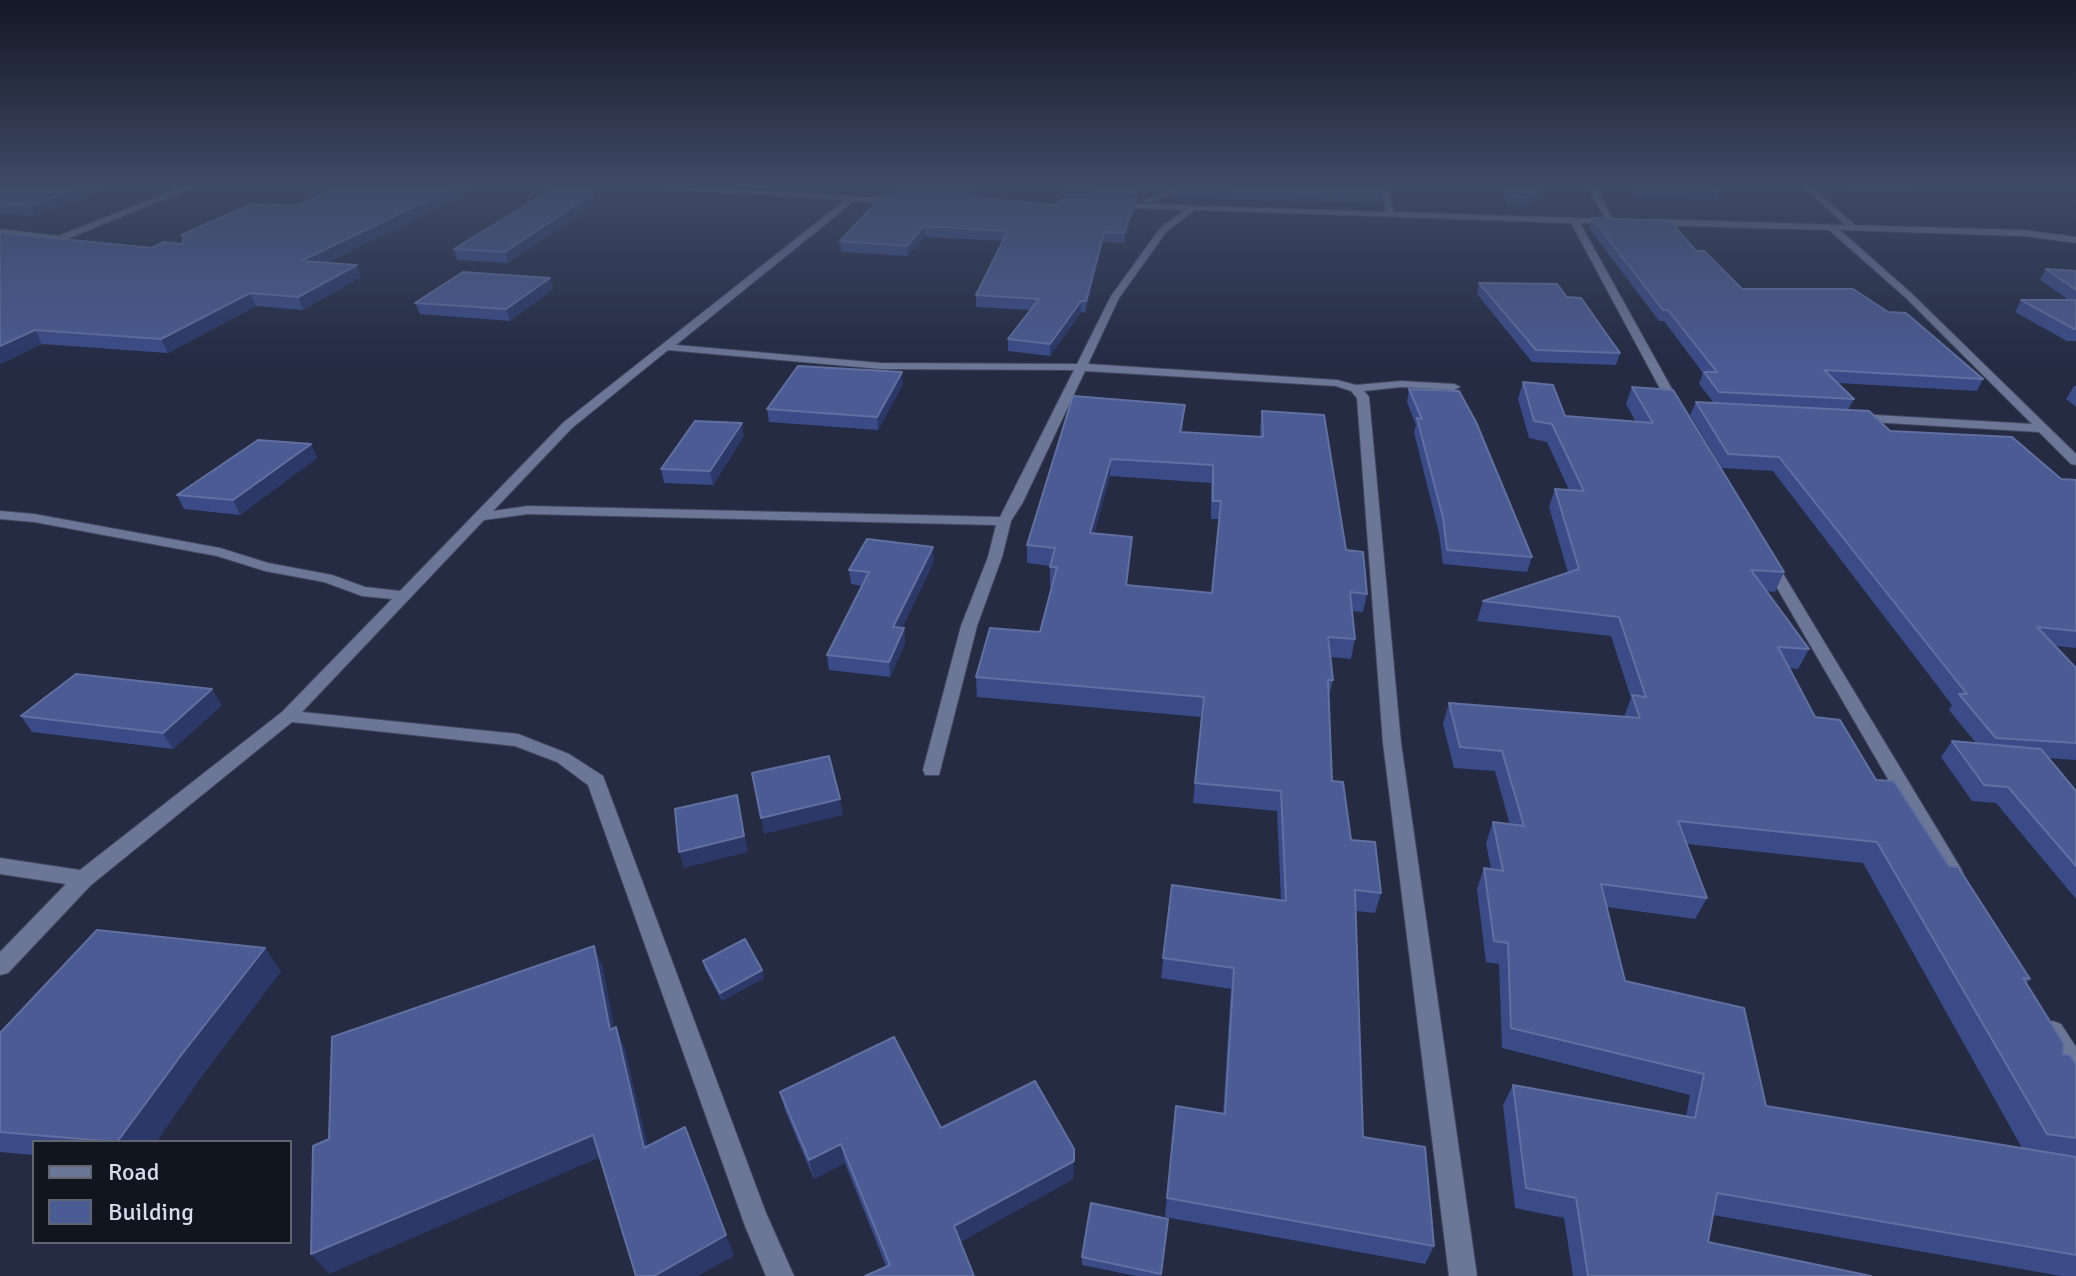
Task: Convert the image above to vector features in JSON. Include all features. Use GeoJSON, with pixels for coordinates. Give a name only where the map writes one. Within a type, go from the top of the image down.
{"type":"FeatureCollection","features":[{"type":"Feature","properties":{"kind":"street"},"geometry":{"type":"LineString","coordinates":[[0,966],[84,879],[288,716],[568,425],[794,246]]}},
{"type":"Feature","properties":{"kind":"street"},"geometry":{"type":"LineString","coordinates":[[932,770],[969,626],[995,557],[1004,521],[1114,298],[1148,246]]}},
{"type":"Feature","properties":{"kind":"street"},"geometry":{"type":"LineString","coordinates":[[1588,246],[1684,412]]}},
{"type":"Feature","properties":{"kind":"street"},"geometry":{"type":"LineString","coordinates":[[1852,246],[1908,295],[2076,461]]}},
{"type":"Feature","properties":{"kind":"street"},"geometry":{"type":"LineString","coordinates":[[666,347],[881,366],[1080,367],[1337,383],[1355,389],[1401,384],[1454,387]]}},
{"type":"Feature","properties":{"kind":"street"},"geometry":{"type":"LineString","coordinates":[[1355,389],[1363,397],[1392,743],[1463,1276]]}},
{"type":"Feature","properties":{"kind":"street"},"geometry":{"type":"LineString","coordinates":[[1844,417],[2040,428]]}},
{"type":"Feature","properties":{"kind":"street"},"geometry":{"type":"LineString","coordinates":[[478,517],[528,510],[1004,521]]}},
{"type":"Feature","properties":{"kind":"street"},"geometry":{"type":"LineString","coordinates":[[0,515],[34,518],[220,552],[265,567],[327,578],[362,591],[405,596]]}},
{"type":"Feature","properties":{"kind":"street"},"geometry":{"type":"LineString","coordinates":[[1761,548],[1960,884]]}},
{"type":"Feature","properties":{"kind":"street"},"geometry":{"type":"LineString","coordinates":[[288,716],[518,740],[563,758],[596,781],[754,1217],[780,1276]]}},
{"type":"Feature","properties":{"kind":"street"},"geometry":{"type":"LineString","coordinates":[[0,866],[84,879]]}},
{"type":"Feature","properties":{"kind":"street"},"geometry":{"type":"LineString","coordinates":[[2043,1015],[2076,1068]]}},
{"type":"Feature","properties":{"kind":"building"},"geometry":{"type":"Polygon","coordinates":[[[0,246],[152,248],[333,246],[301,261],[357,265],[298,297],[250,293],[161,339],[35,330],[0,346],[0,246]]]}},
{"type":"Feature","properties":{"kind":"building"},"geometry":{"type":"Polygon","coordinates":[[[460,246],[515,246],[505,252],[454,249],[460,246]]]}},
{"type":"Feature","properties":{"kind":"building"},"geometry":{"type":"Polygon","coordinates":[[[1001,246],[1100,246],[1086,301],[1081,301],[1050,344],[1008,339],[1039,299],[976,295],[1001,246]]]}},
{"type":"Feature","properties":{"kind":"building"},"geometry":{"type":"Polygon","coordinates":[[[1613,246],[1691,246],[1696,251],[1704,251],[1742,289],[1853,289],[1888,312],[1906,313],[1983,379],[1824,370],[1854,399],[1719,392],[1704,372],[1717,372],[1668,310],[1663,310],[1613,246]]]}},
{"type":"Feature","properties":{"kind":"building"},"geometry":{"type":"Polygon","coordinates":[[[2046,269],[2076,271],[2076,290],[2046,269]]]}},
{"type":"Feature","properties":{"kind":"building"},"geometry":{"type":"Polygon","coordinates":[[[463,272],[550,278],[506,309],[415,303],[463,272]]]}},
{"type":"Feature","properties":{"kind":"building"},"geometry":{"type":"Polygon","coordinates":[[[1479,283],[1557,284],[1567,297],[1581,298],[1620,353],[1536,350],[1479,283]]]}},
{"type":"Feature","properties":{"kind":"building"},"geometry":{"type":"Polygon","coordinates":[[[2021,300],[2076,300],[2076,329],[2074,329],[2021,300]]]}},
{"type":"Feature","properties":{"kind":"building"},"geometry":{"type":"Polygon","coordinates":[[[798,366],[902,372],[877,417],[767,409],[798,366]]]}},
{"type":"Feature","properties":{"kind":"building"},"geometry":{"type":"Polygon","coordinates":[[[1523,382],[1553,385],[1565,416],[1653,423],[1632,387],[1673,390],[1784,572],[1751,570],[1809,649],[1778,647],[1815,717],[1840,720],[1876,780],[1894,781],[1949,866],[1958,867],[2030,979],[2023,978],[2064,1044],[2063,1054],[2070,1055],[2076,1064],[2076,1138],[2047,1134],[1877,842],[1678,821],[1707,898],[1601,884],[1625,981],[1744,1008],[1766,1106],[2076,1157],[2076,1255],[1717,1193],[1708,1242],[1871,1276],[1588,1276],[1576,1198],[1526,1188],[1513,1085],[1695,1118],[1704,1074],[1511,1028],[1508,943],[1494,941],[1484,868],[1503,871],[1493,822],[1524,826],[1502,751],[1460,747],[1449,703],[1640,718],[1632,695],[1646,697],[1619,617],[1483,601],[1579,569],[1555,489],[1584,491],[1552,424],[1534,421],[1523,382]]]}},
{"type":"Feature","properties":{"kind":"building"},"geometry":{"type":"Polygon","coordinates":[[[1409,389],[1459,391],[1476,422],[1532,557],[1447,550],[1443,518],[1417,418],[1422,419],[1409,389]]]}},
{"type":"Feature","properties":{"kind":"building"},"geometry":{"type":"Polygon","coordinates":[[[1073,396],[1185,405],[1180,432],[1263,437],[1262,411],[1324,415],[1346,550],[1363,552],[1367,594],[1350,592],[1355,639],[1328,637],[1333,680],[1328,680],[1332,781],[1343,782],[1351,840],[1375,842],[1381,893],[1355,890],[1363,1137],[1425,1147],[1434,1246],[1167,1198],[1176,1106],[1225,1114],[1234,968],[1163,958],[1172,885],[1286,901],[1281,791],[1195,783],[1204,697],[976,677],[990,628],[1040,632],[1057,567],[1050,567],[1055,548],[1027,545],[1073,396]],[[1111,459],[1090,533],[1132,537],[1126,585],[1212,593],[1221,501],[1213,501],[1213,465],[1111,459]]]}},
{"type":"Feature","properties":{"kind":"building"},"geometry":{"type":"Polygon","coordinates":[[[1696,402],[1869,411],[1890,431],[2012,437],[2061,479],[2076,480],[2076,631],[2037,627],[2076,668],[2076,743],[1996,738],[1959,694],[1967,694],[1779,457],[1728,454],[1696,402]]]}},
{"type":"Feature","properties":{"kind":"building"},"geometry":{"type":"Polygon","coordinates":[[[695,421],[742,423],[710,471],[661,469],[695,421]]]}},
{"type":"Feature","properties":{"kind":"building"},"geometry":{"type":"Polygon","coordinates":[[[258,440],[311,444],[233,500],[177,495],[258,440]]]}},
{"type":"Feature","properties":{"kind":"building"},"geometry":{"type":"Polygon","coordinates":[[[867,539],[933,547],[893,627],[904,628],[889,662],[827,655],[869,572],[849,570],[867,539]]]}},
{"type":"Feature","properties":{"kind":"building"},"geometry":{"type":"Polygon","coordinates":[[[76,674],[212,689],[163,733],[21,716],[76,674]]]}},
{"type":"Feature","properties":{"kind":"building"},"geometry":{"type":"Polygon","coordinates":[[[1952,741],[2041,749],[2076,791],[2076,866],[2008,787],[1984,785],[1952,741]]]}},
{"type":"Feature","properties":{"kind":"building"},"geometry":{"type":"Polygon","coordinates":[[[829,756],[840,799],[761,818],[752,773],[829,756]]]}},
{"type":"Feature","properties":{"kind":"building"},"geometry":{"type":"Polygon","coordinates":[[[737,795],[744,836],[679,852],[675,809],[737,795]]]}},
{"type":"Feature","properties":{"kind":"building"},"geometry":{"type":"Polygon","coordinates":[[[97,930],[265,948],[118,1140],[0,1132],[0,1033],[97,930]]]}},
{"type":"Feature","properties":{"kind":"building"},"geometry":{"type":"Polygon","coordinates":[[[745,939],[762,970],[720,993],[703,961],[745,939]]]}},
{"type":"Feature","properties":{"kind":"building"},"geometry":{"type":"Polygon","coordinates":[[[594,946],[610,1030],[616,1027],[644,1148],[685,1127],[726,1235],[654,1276],[636,1276],[593,1135],[311,1254],[313,1146],[329,1139],[332,1037],[594,946]]]}},
{"type":"Feature","properties":{"kind":"building"},"geometry":{"type":"Polygon","coordinates":[[[894,1037],[941,1128],[1035,1081],[1074,1149],[1074,1161],[954,1226],[974,1276],[865,1276],[890,1265],[841,1144],[809,1160],[780,1092],[894,1037]]]}},
{"type":"Feature","properties":{"kind":"building"},"geometry":{"type":"Polygon","coordinates":[[[1091,1203],[1168,1219],[1161,1274],[1082,1257],[1091,1203]]]}}]}
